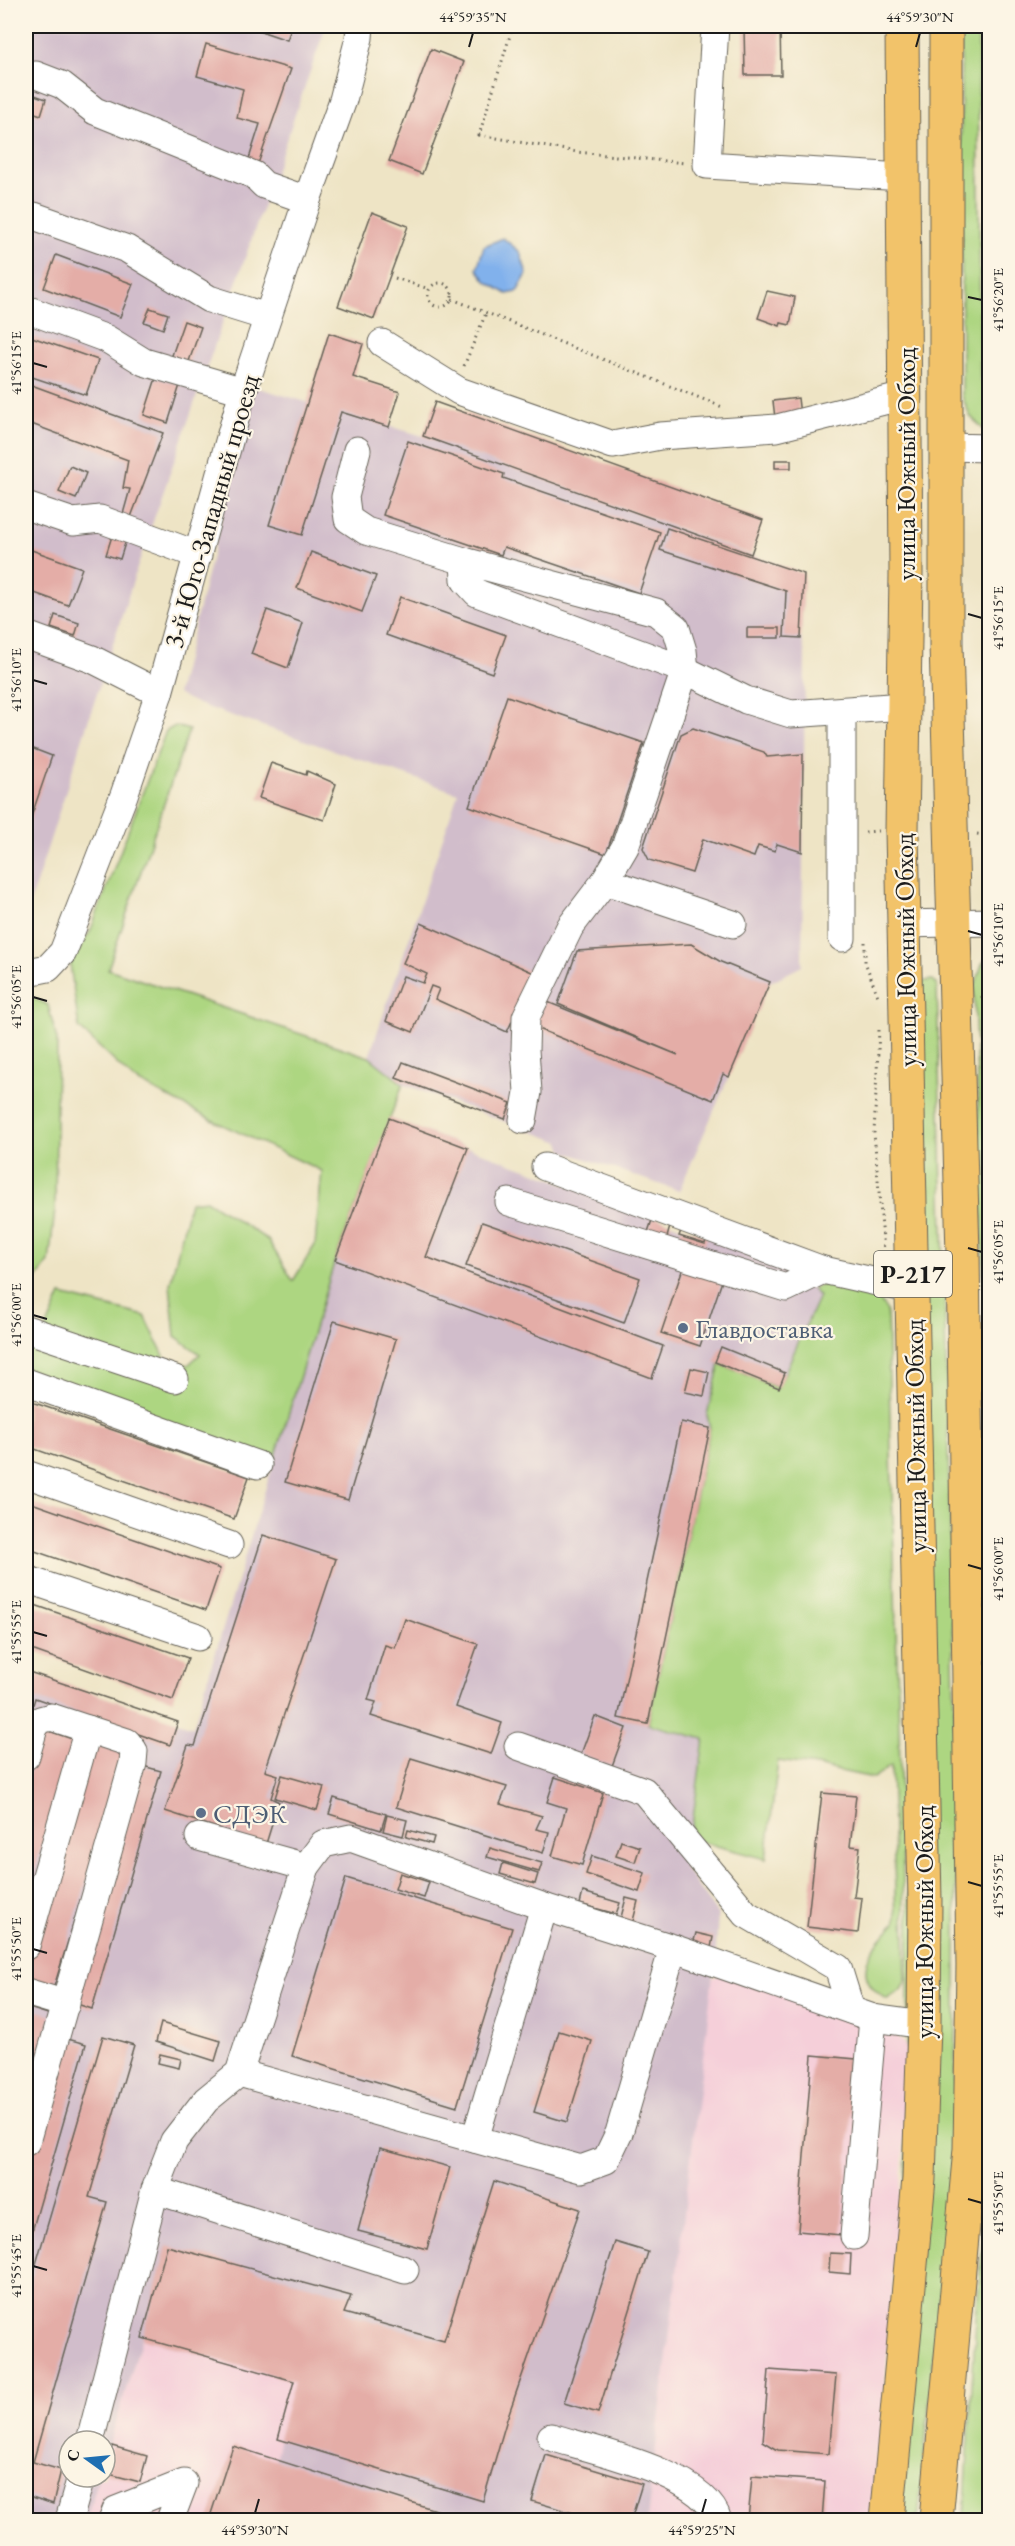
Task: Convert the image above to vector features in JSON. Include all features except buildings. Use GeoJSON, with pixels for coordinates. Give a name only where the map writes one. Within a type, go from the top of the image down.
{"type":"FeatureCollection","features":[{"type":"Feature","properties":{"kind":"main road","name":"улица Южный Обход"},"geometry":{"type":"LineString","coordinates":[[887,2520],[919,2179],[925,1900],[917,1595],[900,1287],[908,1143],[906,924],[902,831],[904,396],[902,26]]}},
{"type":"Feature","properties":{"kind":"main road","name":"улица Южный Обход"},"geometry":{"type":"LineString","coordinates":[[936,2520],[970,2149],[973,1966],[980,1783],[946,644],[946,26]]}},
{"type":"Feature","properties":{"kind":"street","name":"3-й Юго-Западный проезд"},"geometry":{"type":"LineString","coordinates":[[26,976],[48,968],[63,952],[124,795],[159,693],[243,391],[343,100],[360,26]]}},
{"type":"Feature","properties":{"kind":"street"},"geometry":{"type":"LineString","coordinates":[[715,26],[707,165],[903,177]]}},
{"type":"Feature","properties":{"kind":"street"},"geometry":{"type":"LineString","coordinates":[[36,75],[62,85],[94,111],[254,175],[264,185],[307,200]]}},
{"type":"Feature","properties":{"kind":"street"},"geometry":{"type":"LineString","coordinates":[[34,216],[127,249],[209,298],[267,317]]}},
{"type":"Feature","properties":{"kind":"street"},"geometry":{"type":"LineString","coordinates":[[26,309],[107,339],[144,362],[243,391]]}},
{"type":"Feature","properties":{"kind":"street"},"geometry":{"type":"LineString","coordinates":[[382,343],[455,388],[613,445],[660,436],[777,428],[904,396]]}},
{"type":"Feature","properties":{"kind":"street"},"geometry":{"type":"LineString","coordinates":[[946,447],[990,448]]}},
{"type":"Feature","properties":{"kind":"street"},"geometry":{"type":"LineString","coordinates":[[357,450],[345,497],[348,519],[366,531],[464,561],[656,612],[676,628],[683,651],[685,670],[625,847],[605,881],[570,927],[526,1017],[525,1050],[528,1092],[523,1120]]}},
{"type":"Feature","properties":{"kind":"street"},"geometry":{"type":"LineString","coordinates":[[26,506],[73,522],[100,519],[198,555]]}},
{"type":"Feature","properties":{"kind":"street"},"geometry":{"type":"LineString","coordinates":[[464,561],[465,580],[477,593],[685,670],[746,700],[791,714],[904,706]]}},
{"type":"Feature","properties":{"kind":"street"},"geometry":{"type":"LineString","coordinates":[[26,635],[92,659],[159,693]]}},
{"type":"Feature","properties":{"kind":"street"},"geometry":{"type":"LineString","coordinates":[[842,712],[854,938]]}},
{"type":"Feature","properties":{"kind":"street"},"geometry":{"type":"LineString","coordinates":[[605,881],[733,924]]}},
{"type":"Feature","properties":{"kind":"street"},"geometry":{"type":"LineString","coordinates":[[906,924],[990,922]]}},
{"type":"Feature","properties":{"kind":"street"},"geometry":{"type":"LineString","coordinates":[[545,1167],[823,1270],[900,1287]]}},
{"type":"Feature","properties":{"kind":"street"},"geometry":{"type":"LineString","coordinates":[[510,1202],[786,1288],[823,1270]]}},
{"type":"Feature","properties":{"kind":"street"},"geometry":{"type":"LineString","coordinates":[[26,1329],[175,1379]]}},
{"type":"Feature","properties":{"kind":"street"},"geometry":{"type":"LineString","coordinates":[[26,1382],[258,1465]]}},
{"type":"Feature","properties":{"kind":"street"},"geometry":{"type":"LineString","coordinates":[[26,1474],[229,1545]]}},
{"type":"Feature","properties":{"kind":"street"},"geometry":{"type":"LineString","coordinates":[[26,1579],[198,1637]]}},
{"type":"Feature","properties":{"kind":"street"},"geometry":{"type":"LineString","coordinates":[[26,1756],[34,1728],[40,1720],[51,1718],[127,1742],[134,1751],[133,1763],[26,2142]]}},
{"type":"Feature","properties":{"kind":"street"},"geometry":{"type":"LineString","coordinates":[[26,1946],[88,1729]]}},
{"type":"Feature","properties":{"kind":"street"},"geometry":{"type":"LineString","coordinates":[[518,1746],[644,1791],[746,1914],[838,1968],[862,2014],[854,2236]]}},
{"type":"Feature","properties":{"kind":"street"},"geometry":{"type":"LineString","coordinates":[[199,1837],[306,1867]]}},
{"type":"Feature","properties":{"kind":"street"},"geometry":{"type":"LineString","coordinates":[[93,2429],[155,2190],[174,2141],[206,2100],[239,2073],[306,1867],[323,1844],[351,1838],[544,1908],[673,1947],[862,2014],[924,2025]]}},
{"type":"Feature","properties":{"kind":"street"},"geometry":{"type":"LineString","coordinates":[[475,2139],[544,1908]]}},
{"type":"Feature","properties":{"kind":"street"},"geometry":{"type":"LineString","coordinates":[[239,2073],[581,2169],[606,2160],[620,2133],[673,1947]]}},
{"type":"Feature","properties":{"kind":"street"},"geometry":{"type":"LineString","coordinates":[[26,1992],[66,2004]]}},
{"type":"Feature","properties":{"kind":"street"},"geometry":{"type":"LineString","coordinates":[[155,2190],[405,2270]]}},
{"type":"Feature","properties":{"kind":"street"},"geometry":{"type":"LineString","coordinates":[[551,2437],[667,2473],[700,2494],[718,2520]]}},
{"type":"Feature","properties":{"kind":"street"},"geometry":{"type":"LineString","coordinates":[[112,2520],[116,2510],[184,2483],[170,2520]]}},
{"type":"Feature","properties":{"kind":"street"},"geometry":{"type":"LineString","coordinates":[[69,2520],[78,2489]]}},
{"type":"Feature","properties":{"kind":"path"},"geometry":{"type":"LineString","coordinates":[[513,26],[479,135],[577,152],[707,165]]}},
{"type":"Feature","properties":{"kind":"path"},"geometry":{"type":"LineString","coordinates":[[395,278],[429,289]]}},
{"type":"Feature","properties":{"kind":"path"},"geometry":{"type":"LineString","coordinates":[[437,283],[442,283],[451,288],[452,299],[445,306],[435,306],[428,299],[429,289],[437,283]]}},
{"type":"Feature","properties":{"kind":"path"},"geometry":{"type":"LineString","coordinates":[[452,299],[735,412]]}},
{"type":"Feature","properties":{"kind":"path"},"geometry":{"type":"LineString","coordinates":[[455,388],[486,313]]}},
{"type":"Feature","properties":{"kind":"path"},"geometry":{"type":"LineString","coordinates":[[865,822],[865,843]]}},
{"type":"Feature","properties":{"kind":"path"},"geometry":{"type":"LineString","coordinates":[[854,938],[880,1003]]}},
{"type":"Feature","properties":{"kind":"path"},"geometry":{"type":"LineString","coordinates":[[879,1026],[874,1133],[900,1287]]}},
{"type":"Feature","properties":{"kind":"shaded area"},"geometry":{"type":"Polygon","coordinates":[[[26,26],[326,26],[141,556],[26,915],[26,26]]]}},
{"type":"Feature","properties":{"kind":"shaded area"},"geometry":{"type":"Polygon","coordinates":[[[255,387],[423,436],[804,574],[801,638],[805,653],[802,966],[770,982],[679,1191],[563,1151],[560,1142],[403,1084],[369,1057],[458,793],[198,704],[177,694],[255,387]]]}},
{"type":"Feature","properties":{"kind":"shaded area"},"geometry":{"type":"Polygon","coordinates":[[[389,1118],[805,1273],[812,1289],[819,1296],[779,1388],[720,1364],[707,1415],[710,1428],[648,1724],[705,1739],[685,1869],[718,1915],[716,1950],[647,2520],[469,2520],[275,2459],[294,2381],[142,2338],[114,2429],[57,2429],[57,2489],[95,2489],[86,2520],[26,2520],[26,1671],[193,1727],[335,1260],[389,1118]]]}},
{"type":"Feature","properties":{"kind":"shaded area"},"geometry":{"type":"Polygon","coordinates":[[[724,1972],[894,2031],[908,2048],[911,2056],[874,2520],[647,2520],[711,1979],[724,1972]]]}},
{"type":"Feature","properties":{"kind":"shaded area"},"geometry":{"type":"Polygon","coordinates":[[[142,2338],[294,2381],[276,2459],[469,2520],[86,2520],[95,2489],[117,2489],[117,2429],[114,2429],[142,2338]]]}},
{"type":"Feature","properties":{"kind":"green space"},"geometry":{"type":"Polygon","coordinates":[[[961,26],[978,26],[980,382],[989,386],[989,435],[970,416],[962,396],[961,26]]]}},
{"type":"Feature","properties":{"kind":"green space"},"geometry":{"type":"Polygon","coordinates":[[[175,726],[189,730],[108,969],[369,1057],[403,1084],[335,1260],[273,1465],[26,1375],[26,1343],[36,1352],[61,1295],[145,1316],[165,1358],[188,1365],[200,1354],[175,1336],[170,1284],[190,1202],[206,1200],[268,1240],[293,1281],[315,1245],[322,1171],[210,1119],[133,1079],[79,1028],[70,964],[90,932],[166,731],[175,726]]]}},
{"type":"Feature","properties":{"kind":"green space"},"geometry":{"type":"Polygon","coordinates":[[[989,954],[989,1431],[974,989],[982,964],[989,954]]]}},
{"type":"Feature","properties":{"kind":"green space"},"geometry":{"type":"Polygon","coordinates":[[[933,980],[937,984],[956,1782],[956,2031],[953,2153],[918,2520],[901,2520],[921,984],[933,980]]]}},
{"type":"Feature","properties":{"kind":"green space"},"geometry":{"type":"Polygon","coordinates":[[[26,994],[48,1005],[57,1040],[55,1210],[49,1262],[26,1292],[26,994]]]}},
{"type":"Feature","properties":{"kind":"green space"},"geometry":{"type":"Polygon","coordinates":[[[832,1281],[879,1299],[887,1311],[906,1980],[901,1990],[887,1999],[874,1990],[868,1980],[866,1970],[873,1950],[896,1922],[891,1766],[873,1778],[778,1761],[766,1859],[690,1839],[704,1739],[648,1724],[710,1428],[707,1415],[720,1364],[778,1388],[819,1296],[812,1289],[832,1281]]]}},
{"type":"Feature","properties":{"kind":"green space"},"geometry":{"type":"Polygon","coordinates":[[[989,2179],[989,2520],[964,2520],[976,2319],[989,2179]]]}},
{"type":"Feature","properties":{"kind":"water"},"geometry":{"type":"Polygon","coordinates":[[[503,238],[520,252],[527,274],[517,292],[507,294],[487,282],[477,269],[484,246],[503,238]]]}},
{"type":"Feature","properties":{"kind":"place","name":"Главдоставка"},"geometry":{"type":"Point","coordinates":[683,1328]}},
{"type":"Feature","properties":{"kind":"place","name":"СДЭК"},"geometry":{"type":"Point","coordinates":[201,1813]}}]}
